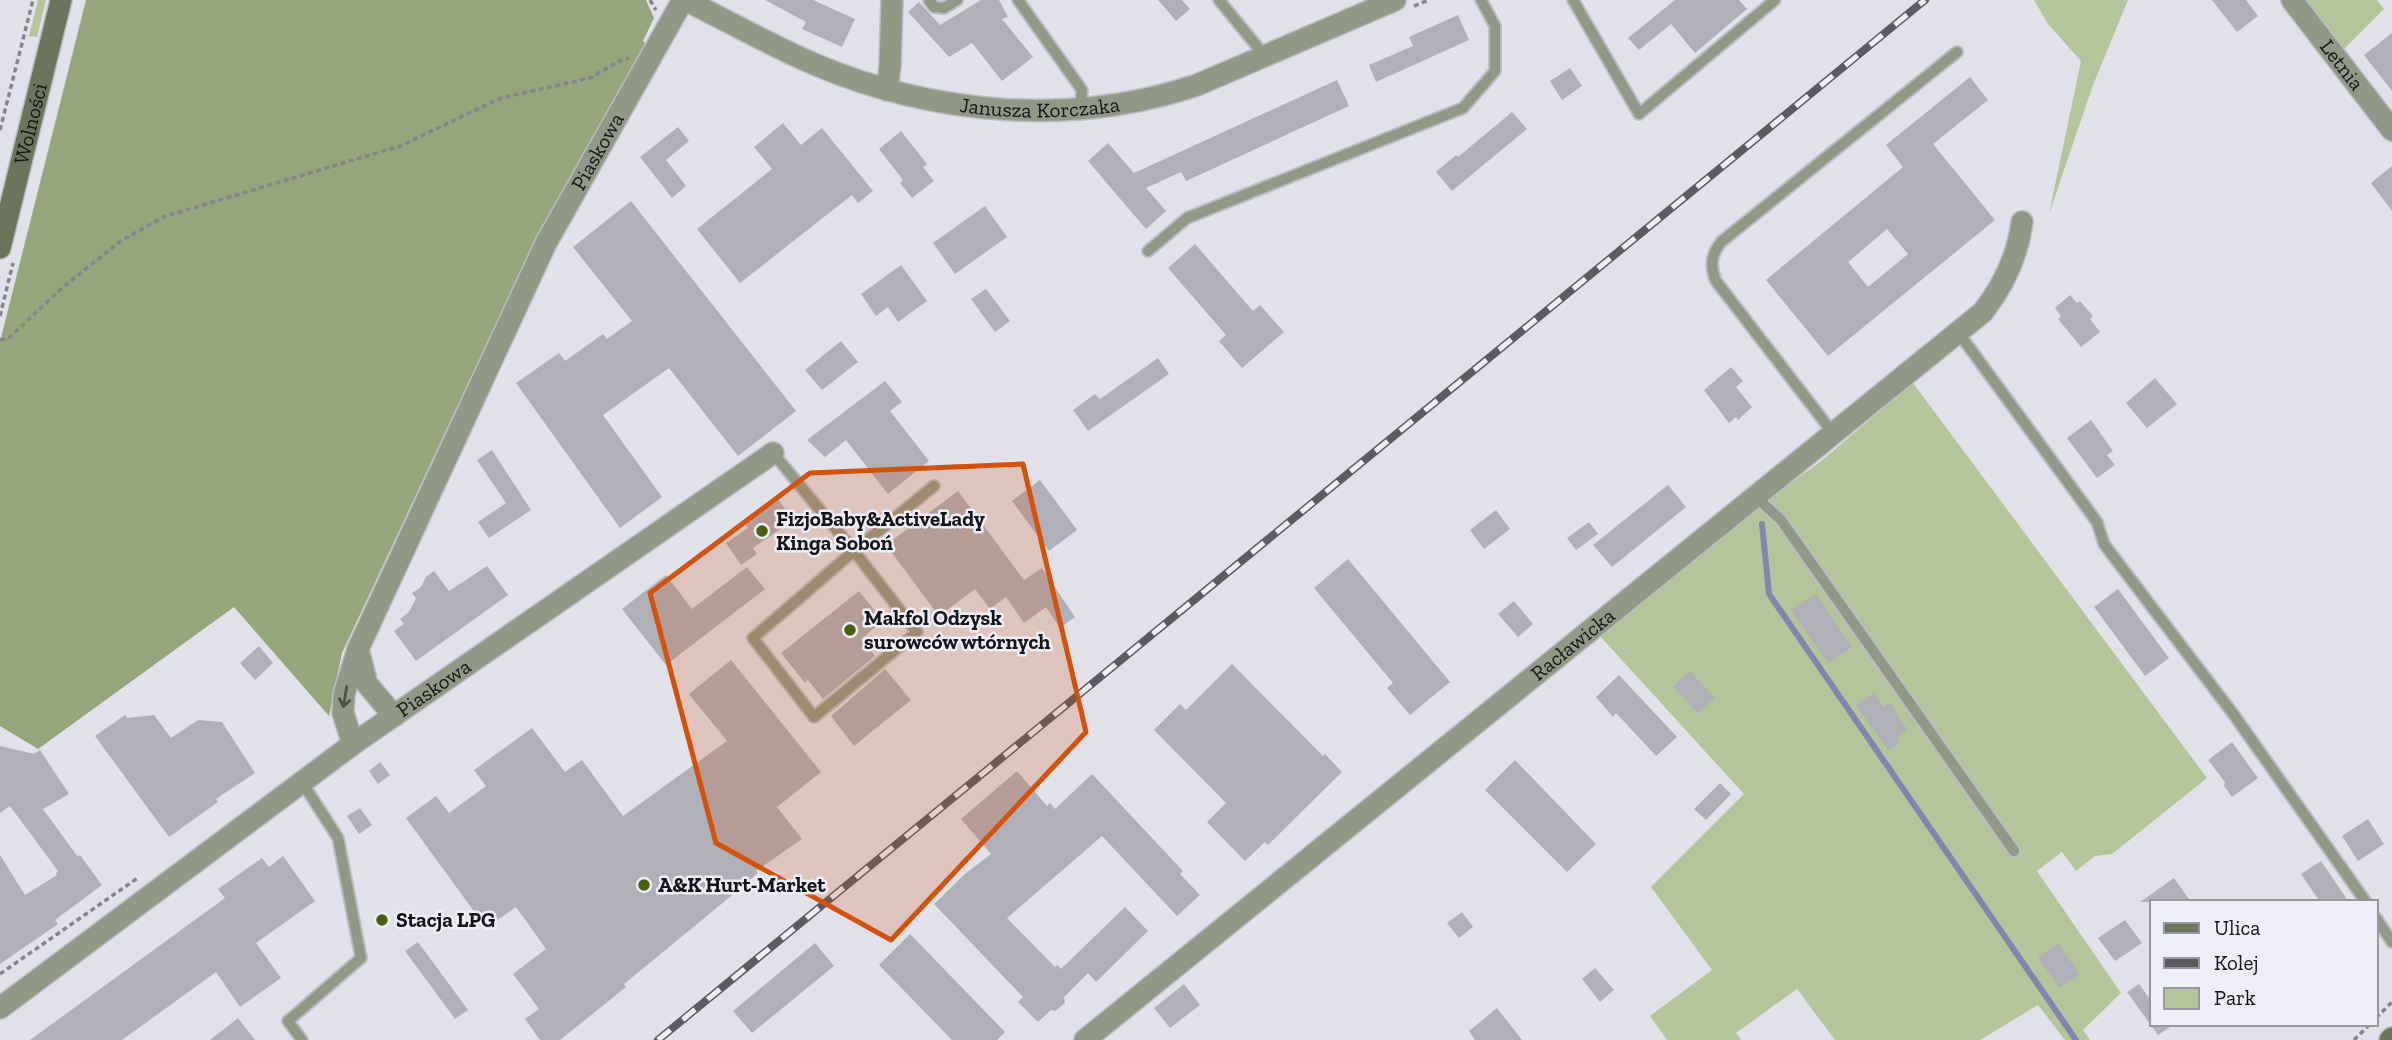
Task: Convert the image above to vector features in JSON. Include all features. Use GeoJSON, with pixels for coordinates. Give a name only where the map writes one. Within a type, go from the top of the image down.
{"type":"FeatureCollection","features":[{"type":"Feature","properties":{"kind":"main road","name":"Wolności"},"geometry":{"type":"LineString","coordinates":[[0,248],[61,0]]}},
{"type":"Feature","properties":{"kind":"street","name":"Janusza Korczaka"},"geometry":{"type":"LineString","coordinates":[[684,0],[811,63],[887,90],[948,104],[1014,110],[1080,109],[1175,93],[1393,0]]}},
{"type":"Feature","properties":{"kind":"street","name":"Piaskowa"},"geometry":{"type":"LineString","coordinates":[[353,744],[343,713],[344,694],[358,649],[546,243],[684,0]]}},
{"type":"Feature","properties":{"kind":"street"},"geometry":{"type":"LineString","coordinates":[[887,90],[892,0]]}},
{"type":"Feature","properties":{"kind":"street","name":"Letnia"},"geometry":{"type":"LineString","coordinates":[[2292,0],[2392,130]]}},
{"type":"Feature","properties":{"kind":"street","name":"Racławicka"},"geometry":{"type":"LineString","coordinates":[[1085,1040],[1983,312],[1998,293],[2020,236],[2022,222]]}},
{"type":"Feature","properties":{"kind":"street","name":"Piaskowa"},"geometry":{"type":"LineString","coordinates":[[0,1008],[353,744],[773,453]]}},
{"type":"Feature","properties":{"kind":"street"},"geometry":{"type":"LineString","coordinates":[[358,649],[367,684],[394,716]]}},
{"type":"Feature","properties":{"kind":"lane"},"geometry":{"type":"LineString","coordinates":[[929,0],[934,7],[944,8],[957,0]]}},
{"type":"Feature","properties":{"kind":"lane"},"geometry":{"type":"LineString","coordinates":[[1018,0],[1082,90],[1080,109]]}},
{"type":"Feature","properties":{"kind":"lane"},"geometry":{"type":"LineString","coordinates":[[1219,0],[1265,56]]}},
{"type":"Feature","properties":{"kind":"lane"},"geometry":{"type":"LineString","coordinates":[[1147,251],[1187,218],[1463,108],[1495,71],[1495,26],[1481,0]]}},
{"type":"Feature","properties":{"kind":"lane"},"geometry":{"type":"LineString","coordinates":[[1573,0],[1639,114],[1775,0]]}},
{"type":"Feature","properties":{"kind":"lane"},"geometry":{"type":"LineString","coordinates":[[1833,433],[1716,281],[1712,260],[1721,242],[1956,52]]}},
{"type":"Feature","properties":{"kind":"lane"},"geometry":{"type":"LineString","coordinates":[[1958,332],[2097,522],[2104,544],[2234,715],[2365,900]]}},
{"type":"Feature","properties":{"kind":"lane","name":"Piaskowa"},"geometry":{"type":"LineString","coordinates":[[773,453],[854,551],[917,632],[814,717],[753,638],[854,551],[934,486]]}},
{"type":"Feature","properties":{"kind":"lane"},"geometry":{"type":"LineString","coordinates":[[1755,496],[1781,520],[2014,851]]}},
{"type":"Feature","properties":{"kind":"lane"},"geometry":{"type":"LineString","coordinates":[[302,782],[338,838],[361,958],[288,1021],[302,1040]]}},
{"type":"Feature","properties":{"kind":"lane"},"geometry":{"type":"LineString","coordinates":[[2378,921],[2392,942]]}},
{"type":"Feature","properties":{"kind":"path"},"geometry":{"type":"LineString","coordinates":[[0,130],[33,0]]}},
{"type":"Feature","properties":{"kind":"path"},"geometry":{"type":"LineString","coordinates":[[650,0],[658,15]]}},
{"type":"Feature","properties":{"kind":"path"},"geometry":{"type":"LineString","coordinates":[[0,340],[10,337],[62,288],[122,240],[166,216],[400,146],[500,98],[590,78],[619,61],[638,59]]}},
{"type":"Feature","properties":{"kind":"path"},"geometry":{"type":"LineString","coordinates":[[2378,1016],[2392,1002]]}},
{"type":"Feature","properties":{"kind":"path"},"geometry":{"type":"LineString","coordinates":[[2354,1040],[2368,1026]]}},
{"type":"Feature","properties":{"kind":"highlighted area"},"geometry":{"type":"Polygon","coordinates":[[[1023,464],[1086,732],[891,940],[716,843],[650,593],[810,473],[1023,464]]]}},
{"type":"Feature","properties":{"kind":"green space"},"geometry":{"type":"Polygon","coordinates":[[[38,0],[46,0],[37,37],[29,36],[38,0]]]}},
{"type":"Feature","properties":{"kind":"green space"},"geometry":{"type":"Polygon","coordinates":[[[86,0],[646,0],[654,18],[643,41],[648,45],[538,234],[342,653],[329,716],[234,607],[38,749],[0,726],[0,342],[86,0]]]}},
{"type":"Feature","properties":{"kind":"green space"},"geometry":{"type":"Polygon","coordinates":[[[2034,0],[2128,0],[2093,85],[2049,214],[2081,61],[2048,24],[2034,0]]]}},
{"type":"Feature","properties":{"kind":"green space"},"geometry":{"type":"Polygon","coordinates":[[[2296,0],[2377,0],[2384,9],[2342,51],[2296,0]]]}},
{"type":"Feature","properties":{"kind":"green space"},"geometry":{"type":"Polygon","coordinates":[[[1913,383],[2207,778],[2112,854],[2095,856],[2076,871],[2062,852],[2037,871],[2121,993],[2083,1030],[2090,1040],[2065,1040],[2038,1005],[1980,1040],[1835,1040],[1797,989],[1736,1033],[1741,1040],[1667,1040],[1650,1016],[1712,970],[1651,887],[1744,794],[1600,636],[1742,518],[1820,462],[1913,383]]]}},
{"type":"Feature","properties":{"kind":"building"},"geometry":{"type":"Polygon","coordinates":[[[765,0],[813,0],[855,19],[842,47],[802,29],[806,22],[765,0]]]}},
{"type":"Feature","properties":{"kind":"building"},"geometry":{"type":"Polygon","coordinates":[[[981,0],[999,0],[1008,17],[1002,19],[1033,57],[1002,81],[972,43],[949,57],[908,12],[919,2],[940,25],[981,0]]]}},
{"type":"Feature","properties":{"kind":"building"},"geometry":{"type":"Polygon","coordinates":[[[1158,0],[1182,0],[1190,9],[1176,21],[1158,0]]]}},
{"type":"Feature","properties":{"kind":"building"},"geometry":{"type":"Polygon","coordinates":[[[1675,0],[1739,0],[1747,9],[1695,53],[1671,24],[1639,50],[1628,38],[1675,0]]]}},
{"type":"Feature","properties":{"kind":"building"},"geometry":{"type":"Polygon","coordinates":[[[2212,0],[2246,0],[2258,16],[2237,32],[2212,0]]]}},
{"type":"Feature","properties":{"kind":"building"},"geometry":{"type":"Polygon","coordinates":[[[1458,15],[1469,40],[1376,82],[1369,65],[1413,46],[1409,37],[1458,15]]]}},
{"type":"Feature","properties":{"kind":"building"},"geometry":{"type":"Polygon","coordinates":[[[2392,33],[2392,91],[2364,55],[2392,33]]]}},
{"type":"Feature","properties":{"kind":"building"},"geometry":{"type":"Polygon","coordinates":[[[1570,68],[1582,86],[1562,100],[1550,81],[1570,68]]]}},
{"type":"Feature","properties":{"kind":"building"},"geometry":{"type":"Polygon","coordinates":[[[1970,77],[1988,100],[1933,144],[1995,220],[1828,356],[1766,280],[1903,167],[1886,145],[1970,77]],[[1887,229],[1848,262],[1868,287],[1908,254],[1887,229]]]}},
{"type":"Feature","properties":{"kind":"building"},"geometry":{"type":"Polygon","coordinates":[[[1337,80],[1349,106],[1186,181],[1181,172],[1146,188],[1166,211],[1146,229],[1088,161],[1108,143],[1134,173],[1337,80]]]}},
{"type":"Feature","properties":{"kind":"building"},"geometry":{"type":"Polygon","coordinates":[[[1512,112],[1527,129],[1452,191],[1436,172],[1512,112]]]}},
{"type":"Feature","properties":{"kind":"building"},"geometry":{"type":"Polygon","coordinates":[[[783,123],[801,145],[822,128],[873,191],[858,203],[852,195],[740,283],[697,229],[772,169],[754,147],[783,123]]]}},
{"type":"Feature","properties":{"kind":"building"},"geometry":{"type":"Polygon","coordinates":[[[678,127],[689,141],[666,160],[686,186],[672,198],[640,157],[678,127]]]}},
{"type":"Feature","properties":{"kind":"building"},"geometry":{"type":"Polygon","coordinates":[[[901,131],[927,164],[923,167],[934,181],[912,198],[900,183],[903,180],[879,149],[901,131]]]}},
{"type":"Feature","properties":{"kind":"building"},"geometry":{"type":"Polygon","coordinates":[[[2392,166],[2392,211],[2371,183],[2392,166]]]}},
{"type":"Feature","properties":{"kind":"building"},"geometry":{"type":"Polygon","coordinates":[[[631,201],[796,411],[738,456],[669,368],[603,415],[662,497],[620,528],[516,383],[559,353],[565,361],[603,334],[607,339],[632,321],[573,247],[631,201]]]}},
{"type":"Feature","properties":{"kind":"building"},"geometry":{"type":"Polygon","coordinates":[[[985,206],[1007,237],[955,274],[933,243],[985,206]]]}},
{"type":"Feature","properties":{"kind":"building"},"geometry":{"type":"Polygon","coordinates":[[[1195,244],[1253,311],[1260,305],[1284,332],[1242,368],[1219,341],[1226,335],[1168,268],[1195,244]]]}},
{"type":"Feature","properties":{"kind":"building"},"geometry":{"type":"Polygon","coordinates":[[[901,265],[927,301],[898,322],[888,307],[876,316],[861,294],[901,265]]]}},
{"type":"Feature","properties":{"kind":"building"},"geometry":{"type":"Polygon","coordinates":[[[986,289],[1010,321],[995,332],[971,299],[986,289]]]}},
{"type":"Feature","properties":{"kind":"building"},"geometry":{"type":"Polygon","coordinates":[[[2070,295],[2077,303],[2080,301],[2093,316],[2090,319],[2100,332],[2081,347],[2058,319],[2061,316],[2055,308],[2070,295]]]}},
{"type":"Feature","properties":{"kind":"building"},"geometry":{"type":"Polygon","coordinates":[[[841,341],[858,362],[822,390],[805,370],[841,341]]]}},
{"type":"Feature","properties":{"kind":"building"},"geometry":{"type":"Polygon","coordinates":[[[1158,358],[1169,374],[1088,431],[1073,410],[1095,394],[1100,399],[1158,358]]]}},
{"type":"Feature","properties":{"kind":"building"},"geometry":{"type":"Polygon","coordinates":[[[1731,367],[1743,381],[1736,387],[1752,407],[1738,420],[1736,417],[1729,423],[1704,390],[1731,367]]]}},
{"type":"Feature","properties":{"kind":"building"},"geometry":{"type":"Polygon","coordinates":[[[2155,378],[2177,404],[2147,428],[2126,403],[2155,378]]]}},
{"type":"Feature","properties":{"kind":"building"},"geometry":{"type":"Polygon","coordinates":[[[885,381],[902,402],[890,411],[929,461],[888,494],[846,440],[825,457],[807,440],[885,381]]]}},
{"type":"Feature","properties":{"kind":"building"},"geometry":{"type":"Polygon","coordinates":[[[2091,420],[2113,451],[2107,455],[2115,465],[2097,478],[2067,438],[2091,420]]]}},
{"type":"Feature","properties":{"kind":"building"},"geometry":{"type":"Polygon","coordinates":[[[492,450],[531,510],[489,538],[478,522],[506,503],[477,460],[492,450]]]}},
{"type":"Feature","properties":{"kind":"building"},"geometry":{"type":"Polygon","coordinates":[[[1040,480],[1077,530],[1049,551],[1012,501],[1040,480]]]}},
{"type":"Feature","properties":{"kind":"building"},"geometry":{"type":"Polygon","coordinates":[[[1668,485],[1686,507],[1612,567],[1593,545],[1668,485]]]}},
{"type":"Feature","properties":{"kind":"building"},"geometry":{"type":"Polygon","coordinates":[[[958,491],[1024,580],[1042,568],[1075,617],[1060,628],[1046,607],[1024,623],[1006,597],[990,609],[975,589],[939,616],[886,545],[958,491]]]}},
{"type":"Feature","properties":{"kind":"building","name":"FizjoBaby&ActiveLady Kinga Soboń"},"geometry":{"type":"Polygon","coordinates":[[[777,498],[793,520],[753,548],[757,554],[741,565],[726,543],[748,528],[743,522],[777,498]]]}},
{"type":"Feature","properties":{"kind":"building"},"geometry":{"type":"Polygon","coordinates":[[[1496,510],[1510,529],[1484,549],[1470,530],[1496,510]]]}},
{"type":"Feature","properties":{"kind":"building"},"geometry":{"type":"Polygon","coordinates":[[[1589,522],[1598,534],[1576,550],[1567,538],[1589,522]]]}},
{"type":"Feature","properties":{"kind":"building"},"geometry":{"type":"Polygon","coordinates":[[[1348,559],[1450,682],[1410,715],[1387,688],[1393,683],[1314,588],[1348,559]]]}},
{"type":"Feature","properties":{"kind":"building"},"geometry":{"type":"Polygon","coordinates":[[[487,566],[508,595],[416,661],[394,631],[404,624],[400,619],[409,612],[416,598],[412,593],[421,587],[426,577],[434,571],[449,591],[487,566]]]}},
{"type":"Feature","properties":{"kind":"building"},"geometry":{"type":"Polygon","coordinates":[[[747,567],[765,589],[666,665],[622,609],[666,575],[692,609],[747,567]]]}},
{"type":"Feature","properties":{"kind":"building"},"geometry":{"type":"Polygon","coordinates":[[[2118,589],[2169,658],[2145,676],[2094,607],[2118,589]]]}},
{"type":"Feature","properties":{"kind":"building"},"geometry":{"type":"Polygon","coordinates":[[[859,591],[883,621],[861,639],[875,656],[823,699],[808,680],[805,683],[781,653],[859,591]]]}},
{"type":"Feature","properties":{"kind":"building"},"geometry":{"type":"Polygon","coordinates":[[[1816,594],[1852,647],[1828,663],[1791,610],[1816,594]]]}},
{"type":"Feature","properties":{"kind":"building"},"geometry":{"type":"Polygon","coordinates":[[[1514,601],[1533,624],[1518,637],[1498,614],[1514,601]]]}},
{"type":"Feature","properties":{"kind":"building"},"geometry":{"type":"Polygon","coordinates":[[[259,646],[273,663],[255,680],[240,663],[259,646]]]}},
{"type":"Feature","properties":{"kind":"building","name":"A&K Hurt-Market"},"geometry":{"type":"Polygon","coordinates":[[[731,660],[821,772],[777,807],[802,839],[756,871],[758,873],[736,892],[624,984],[626,987],[560,1040],[540,1040],[525,1019],[539,1009],[513,974],[546,949],[516,907],[486,928],[406,818],[436,796],[449,813],[486,786],[474,770],[532,728],[565,772],[582,760],[623,816],[727,741],[689,694],[731,660]]]}},
{"type":"Feature","properties":{"kind":"building"},"geometry":{"type":"Polygon","coordinates":[[[1232,664],[1342,772],[1268,845],[1265,842],[1245,861],[1207,822],[1226,803],[1154,730],[1180,704],[1186,710],[1232,664]]]}},
{"type":"Feature","properties":{"kind":"building"},"geometry":{"type":"Polygon","coordinates":[[[885,669],[911,700],[854,746],[831,716],[885,669]]]}},
{"type":"Feature","properties":{"kind":"building"},"geometry":{"type":"Polygon","coordinates":[[[1690,671],[1715,698],[1698,713],[1673,687],[1690,671]]]}},
{"type":"Feature","properties":{"kind":"building"},"geometry":{"type":"Polygon","coordinates":[[[1619,675],[1677,737],[1656,756],[1616,713],[1613,717],[1596,697],[1619,675]]]}},
{"type":"Feature","properties":{"kind":"building"},"geometry":{"type":"Polygon","coordinates":[[[1874,693],[1884,707],[1890,703],[1907,729],[1897,737],[1900,742],[1888,750],[1856,705],[1874,693]]]}},
{"type":"Feature","properties":{"kind":"building"},"geometry":{"type":"Polygon","coordinates":[[[125,715],[127,718],[154,715],[171,738],[198,720],[222,722],[255,773],[216,799],[218,802],[169,837],[95,736],[125,715]]]}},
{"type":"Feature","properties":{"kind":"building"},"geometry":{"type":"Polygon","coordinates":[[[2232,742],[2258,778],[2232,797],[2224,786],[2225,782],[2208,760],[2232,742]]]}},
{"type":"Feature","properties":{"kind":"building"},"geometry":{"type":"Polygon","coordinates":[[[0,746],[34,754],[40,750],[69,794],[43,809],[102,885],[55,920],[58,924],[0,964],[0,855],[25,895],[57,875],[58,871],[10,806],[0,813],[0,746]]]}},
{"type":"Feature","properties":{"kind":"building"},"geometry":{"type":"Polygon","coordinates":[[[1515,760],[1596,844],[1567,872],[1485,790],[1515,760]]]}},
{"type":"Feature","properties":{"kind":"building"},"geometry":{"type":"Polygon","coordinates":[[[380,762],[390,775],[378,784],[369,771],[380,762]]]}},
{"type":"Feature","properties":{"kind":"building"},"geometry":{"type":"Polygon","coordinates":[[[1017,771],[1047,806],[1050,803],[1055,809],[1092,774],[1183,871],[1180,874],[1200,895],[1177,916],[1102,836],[1007,918],[1055,967],[1057,965],[1061,969],[1125,907],[1148,931],[1096,982],[1088,973],[1064,997],[1065,1003],[1055,1011],[1051,1010],[1038,1022],[1018,1002],[1023,997],[934,904],[965,874],[991,854],[961,819],[1017,771]]]}},
{"type":"Feature","properties":{"kind":"building"},"geometry":{"type":"Polygon","coordinates":[[[1720,783],[1731,794],[1706,820],[1694,809],[1720,783]]]}},
{"type":"Feature","properties":{"kind":"building"},"geometry":{"type":"Polygon","coordinates":[[[360,808],[372,825],[359,834],[347,816],[360,808]]]}},
{"type":"Feature","properties":{"kind":"building"},"geometry":{"type":"Polygon","coordinates":[[[2368,819],[2384,844],[2358,861],[2342,836],[2368,819]]]}},
{"type":"Feature","properties":{"kind":"building"},"geometry":{"type":"Polygon","coordinates":[[[283,856],[315,901],[256,943],[281,978],[240,1007],[216,972],[122,1040],[30,1040],[225,898],[218,889],[262,858],[269,867],[283,856]]]}},
{"type":"Feature","properties":{"kind":"building"},"geometry":{"type":"Polygon","coordinates":[[[2321,861],[2348,900],[2319,900],[2301,874],[2321,861]]]}},
{"type":"Feature","properties":{"kind":"building"},"geometry":{"type":"Polygon","coordinates":[[[2174,878],[2190,900],[2150,900],[2140,902],[2174,878]]]}},
{"type":"Feature","properties":{"kind":"building"},"geometry":{"type":"Polygon","coordinates":[[[1462,912],[1473,927],[1459,938],[1447,923],[1462,912]]]}},
{"type":"Feature","properties":{"kind":"building"},"geometry":{"type":"Polygon","coordinates":[[[2125,920],[2142,943],[2115,961],[2098,938],[2125,920]]]}},
{"type":"Feature","properties":{"kind":"building"},"geometry":{"type":"Polygon","coordinates":[[[910,934],[1005,1032],[997,1040],[952,1040],[879,965],[910,934]]]}},
{"type":"Feature","properties":{"kind":"building"},"geometry":{"type":"Polygon","coordinates":[[[418,942],[468,1010],[455,1019],[405,951],[418,942]]]}},
{"type":"Feature","properties":{"kind":"building"},"geometry":{"type":"Polygon","coordinates":[[[815,943],[834,966],[752,1033],[733,1011],[815,943]]]}},
{"type":"Feature","properties":{"kind":"building"},"geometry":{"type":"Polygon","coordinates":[[[2058,943],[2079,974],[2059,988],[2038,957],[2058,943]]]}},
{"type":"Feature","properties":{"kind":"building"},"geometry":{"type":"Polygon","coordinates":[[[1595,968],[1614,990],[1600,1002],[1582,979],[1595,968]]]}},
{"type":"Feature","properties":{"kind":"building"},"geometry":{"type":"Polygon","coordinates":[[[1184,984],[1200,1005],[1170,1028],[1154,1008],[1184,984]]]}},
{"type":"Feature","properties":{"kind":"building"},"geometry":{"type":"Polygon","coordinates":[[[2139,984],[2150,999],[2150,1024],[2127,992],[2139,984]]]}},
{"type":"Feature","properties":{"kind":"building"},"geometry":{"type":"Polygon","coordinates":[[[1497,1008],[1522,1040],[1475,1040],[1469,1031],[1497,1008]]]}},
{"type":"Feature","properties":{"kind":"building"},"geometry":{"type":"Polygon","coordinates":[[[238,1018],[255,1040],[210,1040],[238,1018]]]}},
{"type":"Feature","properties":{"kind":"building"},"geometry":{"type":"Polygon","coordinates":[[[2152,1026],[2169,1026],[2170,1027],[2158,1035],[2152,1026]]]}},
{"type":"Feature","properties":{"kind":"waterway"},"geometry":{"type":"LineString","coordinates":[[1762,524],[1769,594],[2076,1040]]}},
{"type":"Feature","properties":{"kind":"railway"},"geometry":{"type":"LineString","coordinates":[[658,1040],[1925,0]]}},
{"type":"Feature","properties":{"kind":"place","name":"FizjoBaby&ActiveLady Kinga Soboń"},"geometry":{"type":"Point","coordinates":[762,531]}},
{"type":"Feature","properties":{"kind":"place","name":"Makfol Odzysk surowców wtórnych"},"geometry":{"type":"Point","coordinates":[850,630]}},
{"type":"Feature","properties":{"kind":"place","name":"A&K Hurt-Market"},"geometry":{"type":"Point","coordinates":[644,885]}},
{"type":"Feature","properties":{"kind":"place","name":"Stacja LPG"},"geometry":{"type":"Point","coordinates":[382,920]}}]}
